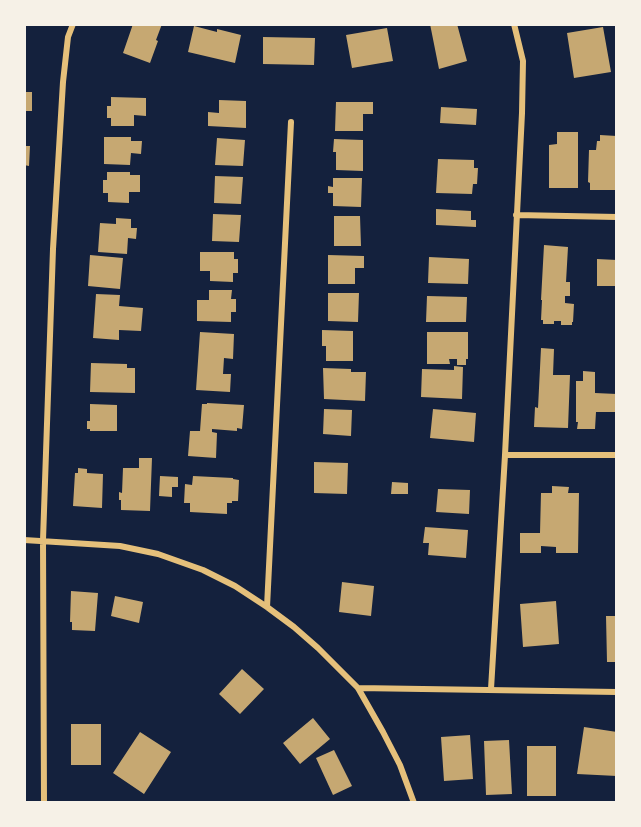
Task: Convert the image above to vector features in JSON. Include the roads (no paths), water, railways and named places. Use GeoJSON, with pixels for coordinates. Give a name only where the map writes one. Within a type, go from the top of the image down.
{"type":"FeatureCollection","features":[{"type":"Feature","properties":{"kind":"street"},"geometry":{"type":"LineString","coordinates":[[44,803],[43,540],[53,249],[63,82],[68,37],[73,24]]}},
{"type":"Feature","properties":{"kind":"street"},"geometry":{"type":"LineString","coordinates":[[490,689],[505,455],[522,113],[523,61],[514,24]]}},
{"type":"Feature","properties":{"kind":"street"},"geometry":{"type":"LineString","coordinates":[[267,607],[291,122]]}},
{"type":"Feature","properties":{"kind":"street"},"geometry":{"type":"LineString","coordinates":[[516,215],[617,217]]}},
{"type":"Feature","properties":{"kind":"street"},"geometry":{"type":"LineString","coordinates":[[505,455],[617,455]]}},
{"type":"Feature","properties":{"kind":"street"},"geometry":{"type":"LineString","coordinates":[[24,540],[120,546],[158,554],[203,570],[235,586],[267,607],[318,648],[358,688],[400,765],[414,803]]}},
{"type":"Feature","properties":{"kind":"street"},"geometry":{"type":"LineString","coordinates":[[358,688],[617,692]]}}]}
